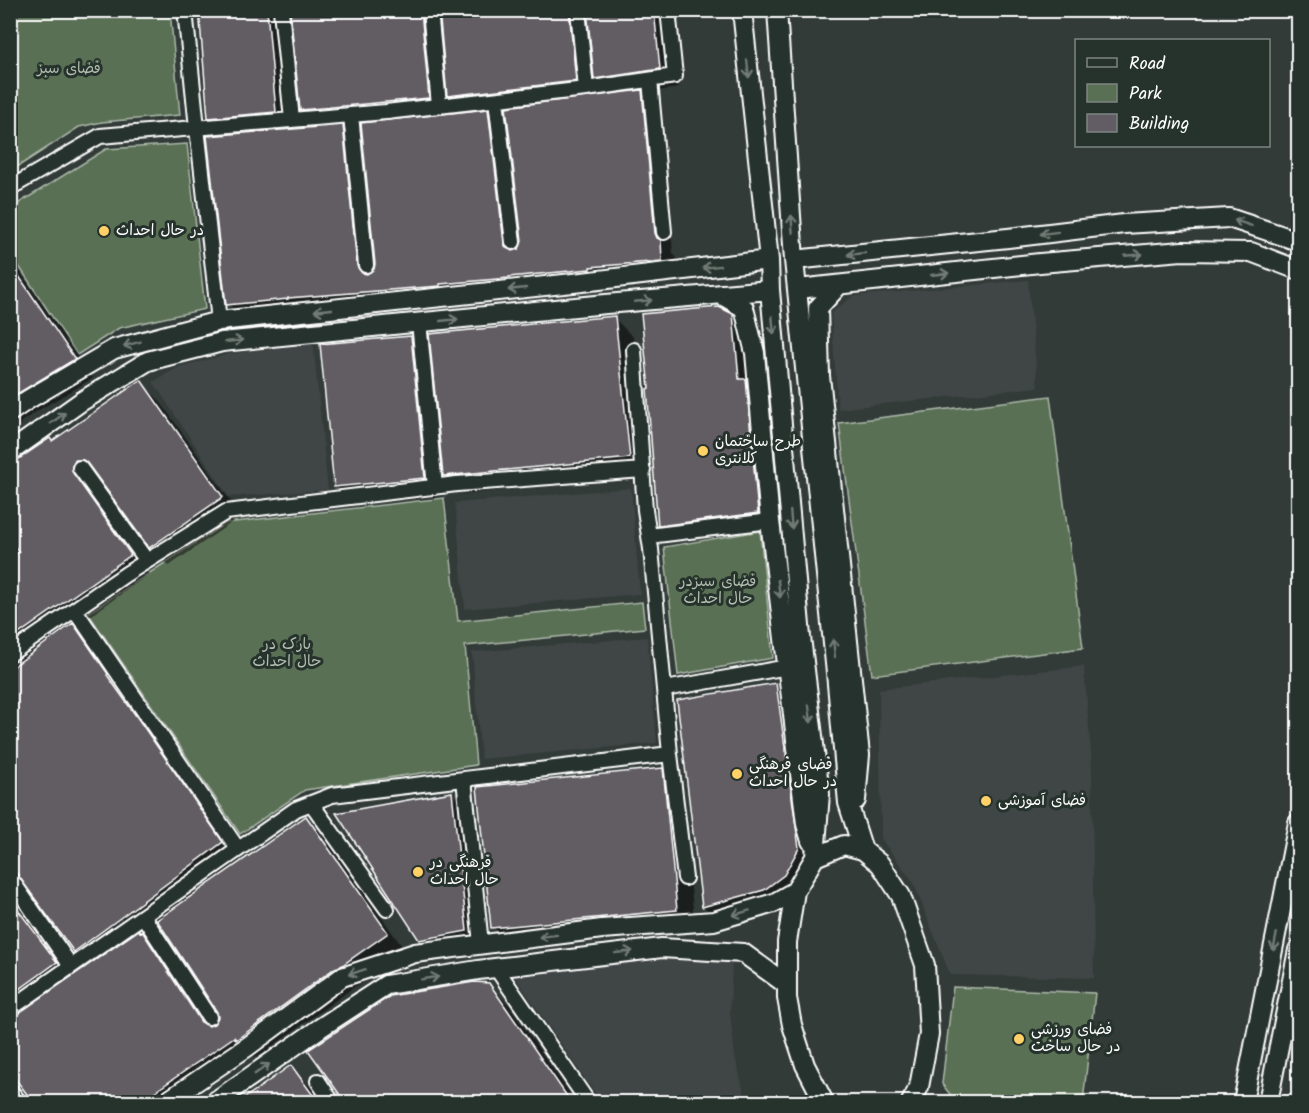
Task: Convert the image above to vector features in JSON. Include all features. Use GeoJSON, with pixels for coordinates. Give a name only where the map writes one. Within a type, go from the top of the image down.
{"type":"FeatureCollection","features":[{"type":"Feature","properties":{"kind":"street"},"geometry":{"type":"LineString","coordinates":[[185,10],[219,321]]}},
{"type":"Feature","properties":{"kind":"street"},"geometry":{"type":"LineString","coordinates":[[281,10],[292,120]]}},
{"type":"Feature","properties":{"kind":"street"},"geometry":{"type":"LineString","coordinates":[[430,10],[439,105]]}},
{"type":"Feature","properties":{"kind":"street"},"geometry":{"type":"LineString","coordinates":[[578,10],[586,89]]}},
{"type":"Feature","properties":{"kind":"street"},"geometry":{"type":"LineString","coordinates":[[10,188],[100,136],[351,115],[496,100],[675,76],[668,10]]}},
{"type":"Feature","properties":{"kind":"street"},"geometry":{"type":"LineString","coordinates":[[742,10],[769,260],[801,637],[820,794],[815,857],[795,891],[787,942],[787,998],[792,1025],[805,1065],[824,1102]]}},
{"type":"Feature","properties":{"kind":"street"},"geometry":{"type":"LineString","coordinates":[[777,10],[794,260],[848,802],[863,850]]}},
{"type":"Feature","properties":{"kind":"street"},"geometry":{"type":"LineString","coordinates":[[650,80],[664,232]]}},
{"type":"Feature","properties":{"kind":"street"},"geometry":{"type":"LineString","coordinates":[[496,100],[513,242]]}},
{"type":"Feature","properties":{"kind":"street"},"geometry":{"type":"LineString","coordinates":[[351,115],[366,265]]}},
{"type":"Feature","properties":{"kind":"street"},"geometry":{"type":"LineString","coordinates":[[794,260],[1124,224],[1229,218],[1299,241]]}},
{"type":"Feature","properties":{"kind":"street"},"geometry":{"type":"LineString","coordinates":[[798,289],[1182,250],[1251,252],[1299,270]]}},
{"type":"Feature","properties":{"kind":"street"},"geometry":{"type":"LineString","coordinates":[[10,412],[114,349],[219,321],[769,260]]}},
{"type":"Feature","properties":{"kind":"street"},"geometry":{"type":"LineString","coordinates":[[839,285],[818,308],[820,376],[860,755],[854,826]]}},
{"type":"Feature","properties":{"kind":"street"},"geometry":{"type":"LineString","coordinates":[[10,452],[82,401],[148,362],[222,342],[770,290]]}},
{"type":"Feature","properties":{"kind":"street"},"geometry":{"type":"LineString","coordinates":[[720,294],[744,308],[755,353],[771,521],[806,824],[815,857]]}},
{"type":"Feature","properties":{"kind":"street"},"geometry":{"type":"LineString","coordinates":[[419,322],[435,487]]}},
{"type":"Feature","properties":{"kind":"street"},"geometry":{"type":"LineString","coordinates":[[634,350],[645,510],[685,878]]}},
{"type":"Feature","properties":{"kind":"street"},"geometry":{"type":"LineString","coordinates":[[760,411],[779,391]]}},
{"type":"Feature","properties":{"kind":"street"},"geometry":{"type":"LineString","coordinates":[[80,468],[147,561]]}},
{"type":"Feature","properties":{"kind":"street"},"geometry":{"type":"LineString","coordinates":[[10,654],[147,561],[226,512],[435,487],[643,470]]}},
{"type":"Feature","properties":{"kind":"street"},"geometry":{"type":"LineString","coordinates":[[649,536],[771,521]]}},
{"type":"Feature","properties":{"kind":"street"},"geometry":{"type":"LineString","coordinates":[[75,610],[238,849]]}},
{"type":"Feature","properties":{"kind":"street"},"geometry":{"type":"LineString","coordinates":[[665,689],[788,667]]}},
{"type":"Feature","properties":{"kind":"street"},"geometry":{"type":"LineString","coordinates":[[10,1009],[296,809],[311,803],[332,795],[670,754]]}},
{"type":"Feature","properties":{"kind":"street"},"geometry":{"type":"LineString","coordinates":[[464,778],[481,944]]}},
{"type":"Feature","properties":{"kind":"street"},"geometry":{"type":"LineString","coordinates":[[311,803],[387,909]]}},
{"type":"Feature","properties":{"kind":"street"},"geometry":{"type":"LineString","coordinates":[[1243,1102],[1299,823]]}},
{"type":"Feature","properties":{"kind":"street"},"geometry":{"type":"LineString","coordinates":[[815,857],[844,845],[863,850],[880,864],[901,896],[925,965],[929,1034],[920,1097]]}},
{"type":"Feature","properties":{"kind":"street"},"geometry":{"type":"LineString","coordinates":[[10,878],[71,966]]}},
{"type":"Feature","properties":{"kind":"street"},"geometry":{"type":"LineString","coordinates":[[166,1102],[247,1047],[342,976],[415,953],[602,929],[714,921],[774,903],[795,891]]}},
{"type":"Feature","properties":{"kind":"street"},"geometry":{"type":"LineString","coordinates":[[143,916],[210,1017]]}},
{"type":"Feature","properties":{"kind":"street"},"geometry":{"type":"LineString","coordinates":[[214,1102],[386,985],[496,968],[662,948],[743,953],[787,985]]}},
{"type":"Feature","properties":{"kind":"street"},"geometry":{"type":"LineString","coordinates":[[1268,1102],[1299,950]]}},
{"type":"Feature","properties":{"kind":"street"},"geometry":{"type":"LineString","coordinates":[[496,968],[588,1102]]}},
{"type":"Feature","properties":{"kind":"street"},"geometry":{"type":"LineString","coordinates":[[318,1081],[332,1102]]}},
{"type":"Feature","properties":{"kind":"street"},"geometry":{"type":"LineString","coordinates":[[10,1090],[19,1102]]}},
{"type":"Feature","properties":{"kind":"shaded area"},"geometry":{"type":"Polygon","coordinates":[[[1028,280],[1038,387],[838,409],[831,313],[853,296],[1028,280]]]}},
{"type":"Feature","properties":{"kind":"shaded area"},"geometry":{"type":"Polygon","coordinates":[[[313,341],[328,490],[229,497],[153,382],[178,367],[229,354],[313,341]]]}},
{"type":"Feature","properties":{"kind":"shaded area"},"geometry":{"type":"Polygon","coordinates":[[[631,488],[640,594],[465,609],[455,503],[631,488]]]}},
{"type":"Feature","properties":{"kind":"shaded area"},"geometry":{"type":"Polygon","coordinates":[[[647,637],[657,743],[481,759],[472,652],[647,637]]]}},
{"type":"Feature","properties":{"kind":"shaded area","name":"فضای آموزشی"},"geometry":{"type":"Polygon","coordinates":[[[1084,666],[1092,764],[1094,978],[950,975],[913,882],[881,839],[879,689],[1084,666]]]}},
{"type":"Feature","properties":{"kind":"shaded area"},"geometry":{"type":"Polygon","coordinates":[[[668,957],[732,963],[730,1011],[735,1056],[744,1092],[749,1102],[601,1102],[515,977],[668,957]]]}},
{"type":"Feature","properties":{"kind":"green space","name":"فضای سبز"},"geometry":{"type":"Polygon","coordinates":[[[11,10],[170,11],[180,115],[102,122],[79,127],[11,171],[11,10]]]}},
{"type":"Feature","properties":{"kind":"green space","name":"در حال احداث"},"geometry":{"type":"Polygon","coordinates":[[[187,144],[205,309],[119,328],[77,355],[11,254],[11,208],[106,149],[187,144]]]}},
{"type":"Feature","properties":{"kind":"green space"},"geometry":{"type":"Polygon","coordinates":[[[1050,396],[1083,648],[872,675],[839,423],[1050,396]]]}},
{"type":"Feature","properties":{"kind":"green space","name":"پارک در حال احداث"},"geometry":{"type":"Polygon","coordinates":[[[444,498],[458,621],[642,602],[645,628],[465,646],[476,765],[305,790],[240,834],[88,613],[226,523],[444,498]]]}},
{"type":"Feature","properties":{"kind":"green space","name":"فضای سبزدر حال احداث"},"geometry":{"type":"Polygon","coordinates":[[[760,531],[773,658],[678,675],[664,547],[760,531]]]}},
{"type":"Feature","properties":{"kind":"green space","name":"فضای ورزشی در حال ساخت"},"geometry":{"type":"Polygon","coordinates":[[[953,987],[1095,993],[1083,1102],[956,1102],[942,1084],[953,987]]]}},
{"type":"Feature","properties":{"kind":"building"},"geometry":{"type":"Polygon","coordinates":[[[199,10],[267,10],[276,112],[208,118],[199,10]]]}},
{"type":"Feature","properties":{"kind":"building"},"geometry":{"type":"Polygon","coordinates":[[[290,10],[421,10],[429,98],[300,110],[290,10]]]}},
{"type":"Feature","properties":{"kind":"building"},"geometry":{"type":"Polygon","coordinates":[[[439,10],[569,10],[576,81],[447,96],[439,10]]]}},
{"type":"Feature","properties":{"kind":"building"},"geometry":{"type":"Polygon","coordinates":[[[587,10],[654,10],[660,69],[594,79],[587,10]]]}},
{"type":"Feature","properties":{"kind":"building"},"geometry":{"type":"Polygon","coordinates":[[[642,90],[655,233],[661,240],[662,261],[590,267],[590,269],[440,284],[440,286],[226,305],[207,136],[343,125],[357,266],[362,273],[367,274],[374,269],[375,264],[361,123],[488,109],[504,243],[506,248],[513,251],[519,249],[522,241],[506,107],[642,90]]]}},
{"type":"Feature","properties":{"kind":"building"},"geometry":{"type":"Polygon","coordinates":[[[10,263],[75,359],[17,394],[10,384],[10,263]]]}},
{"type":"Feature","properties":{"kind":"building","name":"طرح ساختمان کلانتری"},"geometry":{"type":"Polygon","coordinates":[[[719,307],[733,314],[739,379],[746,379],[758,513],[658,526],[647,389],[649,388],[641,314],[719,307]]]}},
{"type":"Feature","properties":{"kind":"building"},"geometry":{"type":"Polygon","coordinates":[[[615,316],[630,458],[443,476],[429,334],[615,316]]]}},
{"type":"Feature","properties":{"kind":"building"},"geometry":{"type":"Polygon","coordinates":[[[411,336],[425,478],[334,487],[320,344],[411,336]]]}},
{"type":"Feature","properties":{"kind":"building"},"geometry":{"type":"Polygon","coordinates":[[[141,380],[223,497],[149,548],[87,463],[83,460],[75,460],[72,465],[73,473],[131,555],[10,640],[10,558],[19,552],[10,540],[10,465],[50,438],[52,441],[141,380]]]}},
{"type":"Feature","properties":{"kind":"building"},"geometry":{"type":"Polygon","coordinates":[[[73,623],[223,842],[74,952],[10,865],[10,669],[73,623]]]}},
{"type":"Feature","properties":{"kind":"building","name":"فضای فرهنگی در حال احداث"},"geometry":{"type":"Polygon","coordinates":[[[776,683],[799,848],[784,875],[764,890],[702,907],[677,700],[776,683]]]}},
{"type":"Feature","properties":{"kind":"building"},"geometry":{"type":"Polygon","coordinates":[[[663,768],[677,910],[491,928],[477,787],[663,768]]]}},
{"type":"Feature","properties":{"kind":"building","name":"فرهنگی در حال احداث"},"geometry":{"type":"Polygon","coordinates":[[[452,792],[467,931],[419,940],[336,813],[452,792]]]}},
{"type":"Feature","properties":{"kind":"building"},"geometry":{"type":"Polygon","coordinates":[[[306,816],[388,933],[335,968],[236,1040],[234,1037],[140,1102],[33,1102],[10,1072],[10,1019],[139,930],[142,931],[201,1022],[209,1026],[214,1024],[218,1017],[217,1012],[157,920],[306,816]]]}},
{"type":"Feature","properties":{"kind":"building"},"geometry":{"type":"Polygon","coordinates":[[[10,899],[57,962],[10,996],[10,899]]]}},
{"type":"Feature","properties":{"kind":"building"},"geometry":{"type":"Polygon","coordinates":[[[474,982],[489,983],[571,1102],[345,1102],[308,1050],[390,996],[474,982]]]}},
{"type":"Feature","properties":{"kind":"building"},"geometry":{"type":"Polygon","coordinates":[[[291,1065],[318,1102],[239,1102],[291,1065]]]}},
{"type":"Feature","properties":{"kind":"place","name":"در حال احداث"},"geometry":{"type":"Point","coordinates":[104,231]}},
{"type":"Feature","properties":{"kind":"place","name":"طرح ساختمان کلانتری"},"geometry":{"type":"Point","coordinates":[703,451]}},
{"type":"Feature","properties":{"kind":"place","name":"فضای فرهنگی در حال احداث"},"geometry":{"type":"Point","coordinates":[737,774]}},
{"type":"Feature","properties":{"kind":"place","name":"فضای آموزشی"},"geometry":{"type":"Point","coordinates":[986,801]}},
{"type":"Feature","properties":{"kind":"place","name":"فرهنگی در حال احداث"},"geometry":{"type":"Point","coordinates":[418,872]}},
{"type":"Feature","properties":{"kind":"place","name":"فضای ورزشی در حال ساخت"},"geometry":{"type":"Point","coordinates":[1019,1039]}}]}
